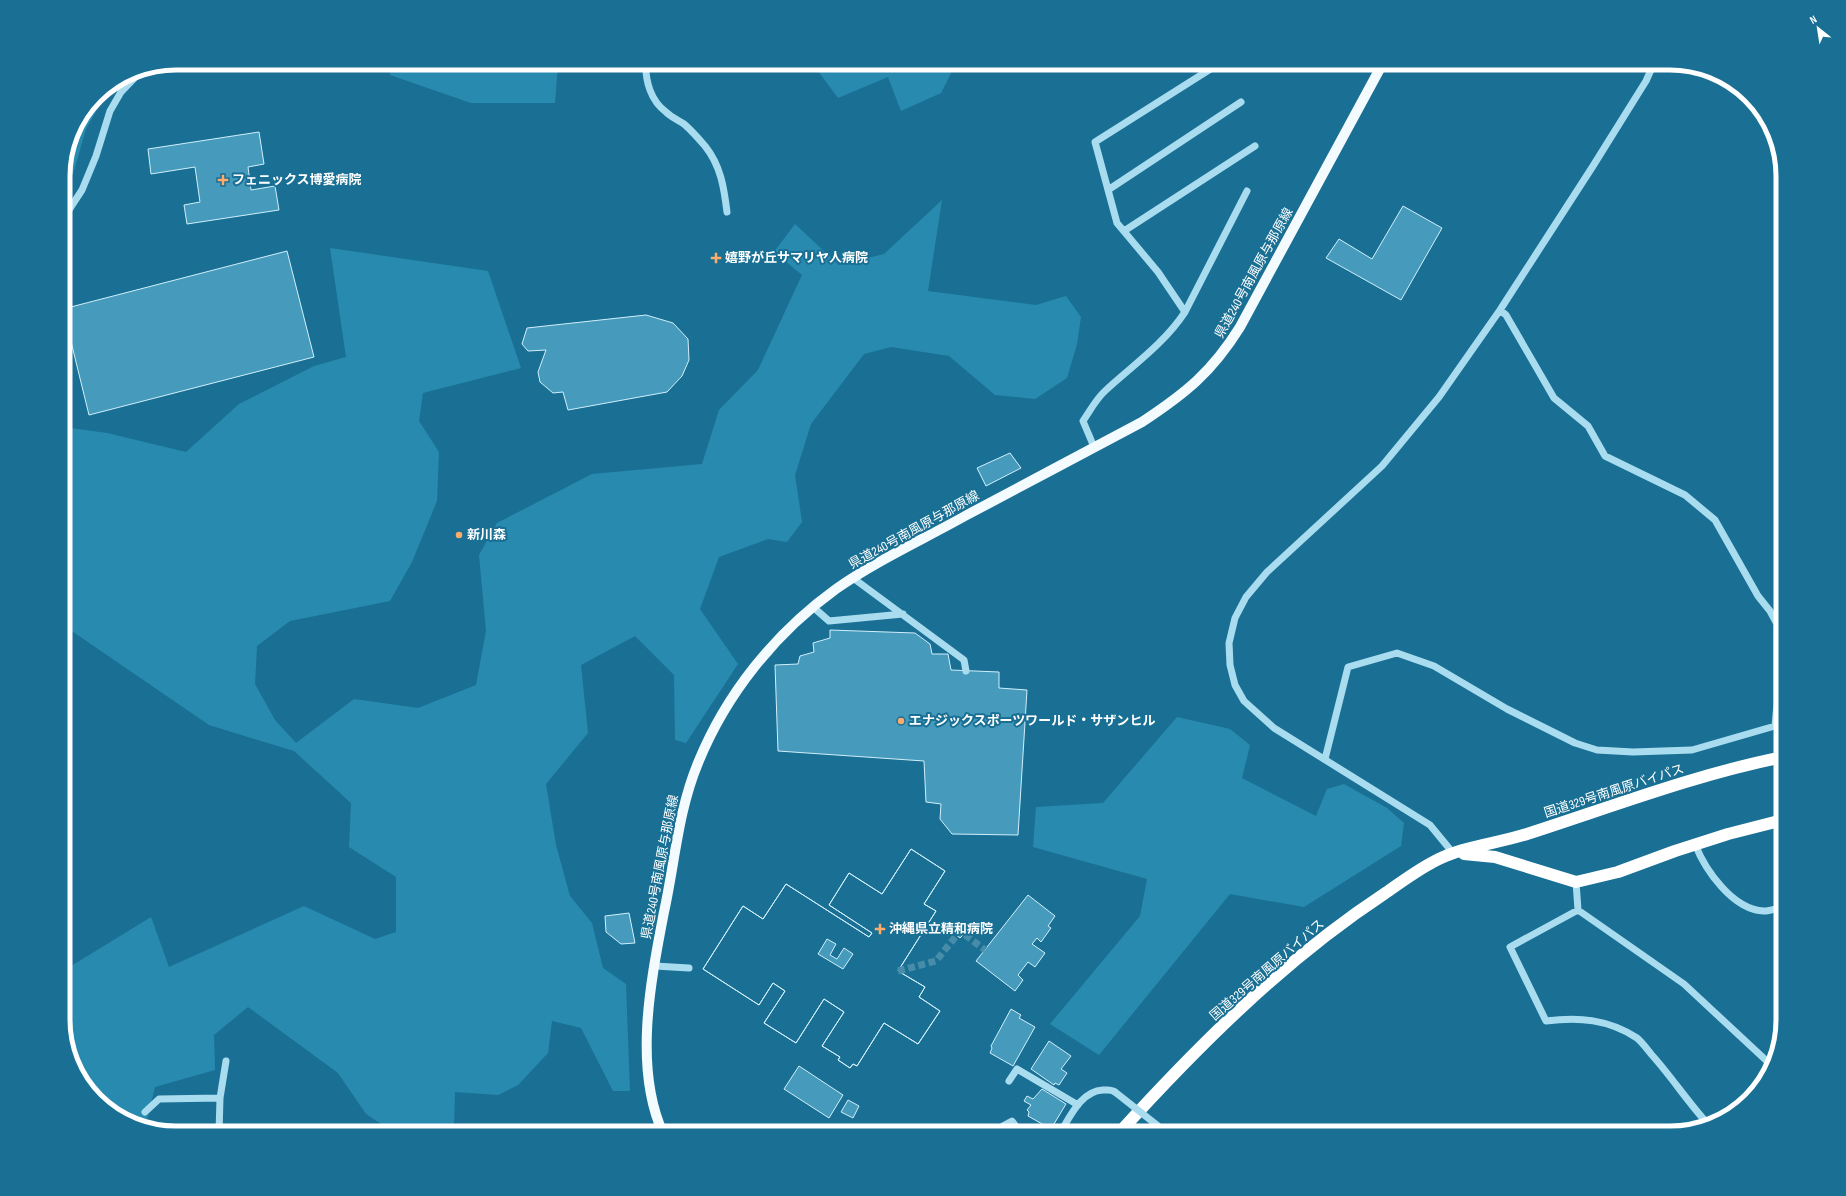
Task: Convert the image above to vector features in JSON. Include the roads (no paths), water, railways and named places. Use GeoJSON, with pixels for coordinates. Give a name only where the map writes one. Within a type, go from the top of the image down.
{"type":"FeatureCollection","features":[{"type":"Feature","properties":{"kind":"highway","name":"国道329号南風原バイパス"},"geometry":{"type":"LineString","coordinates":[[1125,1126],[1162,1086],[1234,1015],[1308,950],[1361,909],[1434,861],[1453,853],[1518,837],[1688,782],[1776,759]]}},
{"type":"Feature","properties":{"kind":"highway"},"geometry":{"type":"LineString","coordinates":[[1576,882],[1618,872],[1695,844],[1776,822]]}},
{"type":"Feature","properties":{"kind":"highway","name":"国道329号南風原バイパス"},"geometry":{"type":"LineString","coordinates":[[1453,853],[1495,857],[1576,882]]}},
{"type":"Feature","properties":{"kind":"main road","name":"県道240号南風原与那原線"},"geometry":{"type":"LineString","coordinates":[[660,1126],[650,1093],[647,1042],[655,966],[674,847],[688,789],[709,737],[741,684],[770,647],[813,607],[853,578],[1142,422],[1176,400],[1197,382],[1227,347],[1276,263],[1379,70]]}},
{"type":"Feature","properties":{"kind":"street"},"geometry":{"type":"LineString","coordinates":[[646,70],[652,95],[665,112],[684,124],[705,146],[717,165],[723,182],[727,212]]}},
{"type":"Feature","properties":{"kind":"street"},"geometry":{"type":"LineString","coordinates":[[1185,312],[1158,272],[1117,223],[1095,142],[1209,70]]}},
{"type":"Feature","properties":{"kind":"street"},"geometry":{"type":"LineString","coordinates":[[1453,853],[1445,841],[1430,825],[1274,728],[1244,702],[1235,685],[1230,665],[1229,643],[1235,618],[1246,597],[1267,572],[1382,466],[1439,397],[1500,310],[1609,140],[1646,81],[1651,70]]}},
{"type":"Feature","properties":{"kind":"street"},"geometry":{"type":"LineString","coordinates":[[70,208],[82,190],[96,156],[110,111],[121,92],[133,79]]}},
{"type":"Feature","properties":{"kind":"street"},"geometry":{"type":"LineString","coordinates":[[1108,190],[1241,102]]}},
{"type":"Feature","properties":{"kind":"street"},"geometry":{"type":"LineString","coordinates":[[1124,231],[1255,146]]}},
{"type":"Feature","properties":{"kind":"street"},"geometry":{"type":"LineString","coordinates":[[1094,447],[1083,421],[1104,392],[1136,366],[1178,322],[1185,312],[1247,191]]}},
{"type":"Feature","properties":{"kind":"street"},"geometry":{"type":"LineString","coordinates":[[1500,310],[1506,315],[1554,398],[1588,426],[1606,456],[1684,496],[1715,520],[1758,596],[1770,611],[1776,622]]}},
{"type":"Feature","properties":{"kind":"street"},"geometry":{"type":"LineString","coordinates":[[853,578],[964,660],[966,671]]}},
{"type":"Feature","properties":{"kind":"street"},"geometry":{"type":"LineString","coordinates":[[813,607],[830,621],[903,614]]}},
{"type":"Feature","properties":{"kind":"street"},"geometry":{"type":"LineString","coordinates":[[1325,759],[1348,667],[1397,652],[1434,666],[1507,709],[1575,743],[1597,750],[1633,752],[1692,750],[1775,726],[1776,715]]}},
{"type":"Feature","properties":{"kind":"street"},"geometry":{"type":"LineString","coordinates":[[1695,844],[1704,864],[1727,893],[1745,906],[1764,911],[1776,908]]}},
{"type":"Feature","properties":{"kind":"street"},"geometry":{"type":"LineString","coordinates":[[1576,882],[1578,910]]}},
{"type":"Feature","properties":{"kind":"street"},"geometry":{"type":"LineString","coordinates":[[1578,910],[1684,984],[1767,1061]]}},
{"type":"Feature","properties":{"kind":"street"},"geometry":{"type":"LineString","coordinates":[[1578,910],[1510,947],[1546,1021],[1571,1018],[1608,1023],[1638,1039],[1666,1071],[1691,1106],[1704,1120]]}},
{"type":"Feature","properties":{"kind":"street"},"geometry":{"type":"LineString","coordinates":[[655,966],[689,968]]}},
{"type":"Feature","properties":{"kind":"street"},"geometry":{"type":"LineString","coordinates":[[219,1126],[220,1098],[226,1061]]}},
{"type":"Feature","properties":{"kind":"street"},"geometry":{"type":"LineString","coordinates":[[1009,1081],[1017,1070],[1078,1104]]}},
{"type":"Feature","properties":{"kind":"street"},"geometry":{"type":"LineString","coordinates":[[1064,1126],[1082,1099],[1097,1090],[1111,1090],[1158,1126]]}},
{"type":"Feature","properties":{"kind":"street"},"geometry":{"type":"LineString","coordinates":[[145,1112],[158,1099],[220,1098]]}},
{"type":"Feature","properties":{"kind":"street"},"geometry":{"type":"LineString","coordinates":[[1003,1126],[1012,1121],[1016,1126]]}},
{"type":"Feature","properties":{"kind":"tunnel"},"geometry":{"type":"LineString","coordinates":[[898,971],[936,961],[960,931],[985,950]]}},
{"type":"Feature","properties":{"kind":"place","name":"フェニックス博愛病院"},"geometry":{"type":"Point","coordinates":[223,180]}},
{"type":"Feature","properties":{"kind":"place","name":"嬉野が丘サマリヤ人病院"},"geometry":{"type":"Point","coordinates":[716,258]}},
{"type":"Feature","properties":{"kind":"place","name":"新川森"},"geometry":{"type":"Point","coordinates":[459,535]}},
{"type":"Feature","properties":{"kind":"place","name":"エナジックスポーツワールド・サザンヒル"},"geometry":{"type":"Point","coordinates":[901,721]}},
{"type":"Feature","properties":{"kind":"place","name":"沖縄県立精和病院"},"geometry":{"type":"Point","coordinates":[880,929]}}]}
